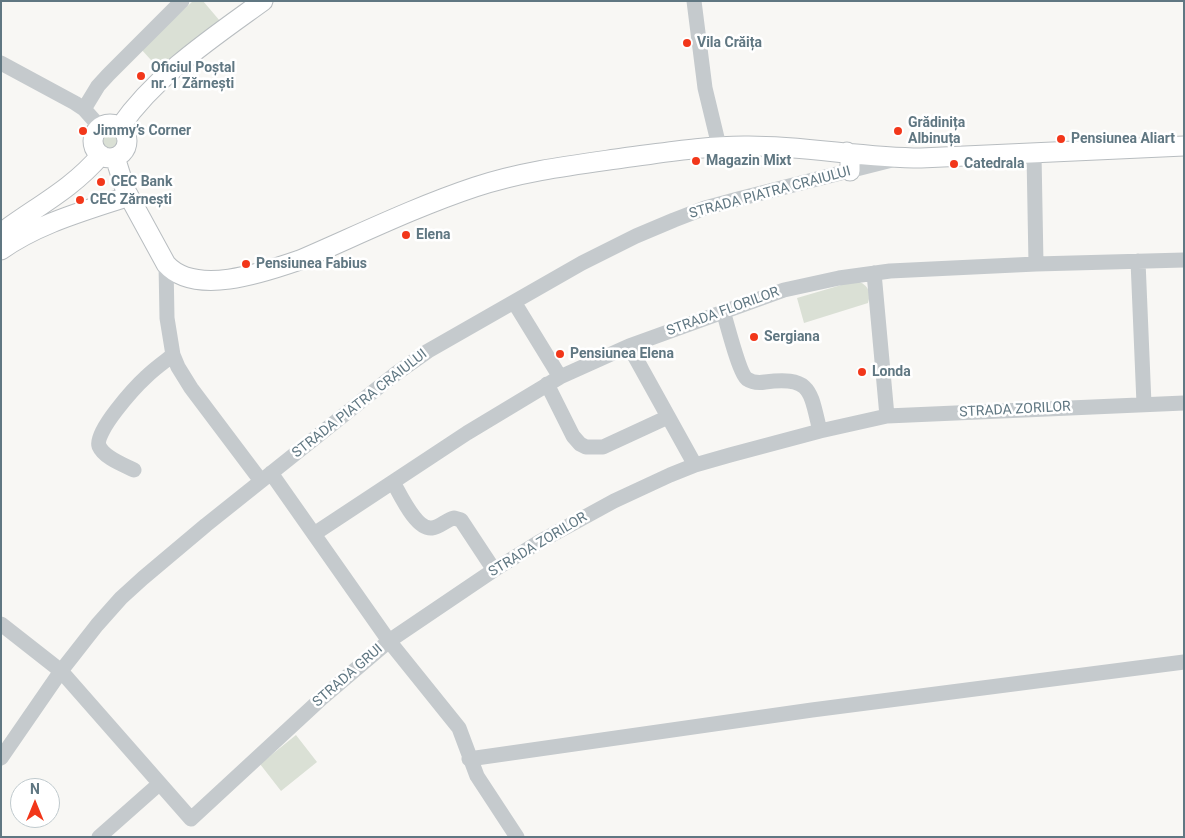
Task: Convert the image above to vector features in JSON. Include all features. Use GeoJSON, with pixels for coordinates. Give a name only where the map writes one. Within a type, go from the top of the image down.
{"type":"FeatureCollection","features":[{"type":"Feature","properties":{"kind":"main road"},"geometry":{"type":"LineString","coordinates":[[120,127],[131,111],[153,88],[263,1]]}},
{"type":"Feature","properties":{"kind":"main road"},"geometry":{"type":"LineString","coordinates":[[1,233],[72,185],[108,156],[124,150],[127,138],[120,127],[110,124],[100,127],[94,137],[95,148],[108,156],[166,264],[178,274],[198,280],[228,279],[258,273],[300,260],[453,194],[499,180],[573,165],[719,146],[766,146],[898,158],[1034,154],[1184,146]]}},
{"type":"Feature","properties":{"kind":"main road"},"geometry":{"type":"LineString","coordinates":[[847,152],[850,158],[850,171]]}},
{"type":"Feature","properties":{"kind":"main road"},"geometry":{"type":"LineString","coordinates":[[1,250],[18,239],[51,224],[129,196]]}},
{"type":"Feature","properties":{"kind":"street"},"geometry":{"type":"LineString","coordinates":[[84,109],[98,86],[182,1]]}},
{"type":"Feature","properties":{"kind":"street"},"geometry":{"type":"LineString","coordinates":[[153,88],[149,84],[196,44],[254,1]]}},
{"type":"Feature","properties":{"kind":"street"},"geometry":{"type":"LineString","coordinates":[[694,1],[705,88],[719,146]]}},
{"type":"Feature","properties":{"kind":"street"},"geometry":{"type":"LineString","coordinates":[[1,63],[75,102],[100,127]]}},
{"type":"Feature","properties":{"kind":"street"},"geometry":{"type":"LineString","coordinates":[[1034,154],[1036,264]]}},
{"type":"Feature","properties":{"kind":"street","name":"STRADA PIATRA CRAIULUI"},"geometry":{"type":"LineString","coordinates":[[1,758],[61,671],[97,625],[136,585],[206,525],[394,375],[428,351],[582,262],[674,220],[705,208],[898,158]]}},
{"type":"Feature","properties":{"kind":"street","name":"STRADA FLORILOR"},"geometry":{"type":"LineString","coordinates":[[314,534],[553,380],[630,346],[784,290],[839,278],[874,273],[1036,264],[1184,260]]}},
{"type":"Feature","properties":{"kind":"street"},"geometry":{"type":"LineString","coordinates":[[1138,262],[1144,404]]}},
{"type":"Feature","properties":{"kind":"street"},"geometry":{"type":"LineString","coordinates":[[134,470],[103,452],[99,446],[99,438],[107,423],[140,383],[173,356],[167,313],[166,264]]}},
{"type":"Feature","properties":{"kind":"street"},"geometry":{"type":"LineString","coordinates":[[874,273],[887,416]]}},
{"type":"Feature","properties":{"kind":"street"},"geometry":{"type":"LineString","coordinates":[[514,302],[553,380],[573,436],[580,444],[586,448],[603,447],[668,417]]}},
{"type":"Feature","properties":{"kind":"street"},"geometry":{"type":"LineString","coordinates":[[723,311],[744,376],[754,383],[786,380],[801,384],[810,394],[820,430]]}},
{"type":"Feature","properties":{"kind":"street"},"geometry":{"type":"LineString","coordinates":[[630,346],[695,465]]}},
{"type":"Feature","properties":{"kind":"street","name":"STRADA GRUI"},"geometry":{"type":"LineString","coordinates":[[1,624],[61,671],[190,819],[322,698],[389,641],[314,534],[191,388],[173,356]]}},
{"type":"Feature","properties":{"kind":"street","name":"STRADA ZORILOR"},"geometry":{"type":"LineString","coordinates":[[389,641],[494,570],[575,521],[695,465],[820,430],[887,416],[1184,403]]}},
{"type":"Feature","properties":{"kind":"street"},"geometry":{"type":"LineString","coordinates":[[393,482],[416,520],[423,527],[438,526],[454,518],[461,520],[494,570]]}},
{"type":"Feature","properties":{"kind":"street"},"geometry":{"type":"LineString","coordinates":[[389,641],[458,728],[477,776],[517,837]]}},
{"type":"Feature","properties":{"kind":"street"},"geometry":{"type":"LineString","coordinates":[[469,759],[812,710],[1184,662]]}},
{"type":"Feature","properties":{"kind":"street"},"geometry":{"type":"LineString","coordinates":[[98,837],[158,784]]}},
{"type":"Feature","properties":{"kind":"shaded area"},"geometry":{"type":"Polygon","coordinates":[[[193,1],[203,1],[220,21],[160,70],[141,49],[193,1]]]}},
{"type":"Feature","properties":{"kind":"shaded area"},"geometry":{"type":"Polygon","coordinates":[[[110,131],[117,134],[120,141],[117,148],[110,151],[103,148],[100,141],[103,134],[110,131]]]}},
{"type":"Feature","properties":{"kind":"shaded area"},"geometry":{"type":"Polygon","coordinates":[[[855,281],[868,288],[868,303],[804,323],[797,298],[855,281]]]}},
{"type":"Feature","properties":{"kind":"shaded area"},"geometry":{"type":"Polygon","coordinates":[[[296,735],[317,762],[281,791],[260,764],[296,735]]]}},
{"type":"Feature","properties":{"kind":"place","name":"Vila Crăița"},"geometry":{"type":"Point","coordinates":[687,43]}},
{"type":"Feature","properties":{"kind":"place","name":"Oficiul Poștal nr. 1 Zărnești"},"geometry":{"type":"Point","coordinates":[141,76]}},
{"type":"Feature","properties":{"kind":"place","name":"Jimmy’s Corner"},"geometry":{"type":"Point","coordinates":[83,131]}},
{"type":"Feature","properties":{"kind":"place","name":"Grădinița Albinuța"},"geometry":{"type":"Point","coordinates":[898,131]}},
{"type":"Feature","properties":{"kind":"place","name":"Pensiunea Aliart"},"geometry":{"type":"Point","coordinates":[1061,139]}},
{"type":"Feature","properties":{"kind":"place","name":"Magazin Mixt"},"geometry":{"type":"Point","coordinates":[696,161]}},
{"type":"Feature","properties":{"kind":"place","name":"Catedrala"},"geometry":{"type":"Point","coordinates":[954,164]}},
{"type":"Feature","properties":{"kind":"place","name":"CEC Bank"},"geometry":{"type":"Point","coordinates":[101,182]}},
{"type":"Feature","properties":{"kind":"place","name":"CEC Zărnești"},"geometry":{"type":"Point","coordinates":[80,200]}},
{"type":"Feature","properties":{"kind":"place","name":"Elena"},"geometry":{"type":"Point","coordinates":[406,235]}},
{"type":"Feature","properties":{"kind":"place","name":"Pensiunea Fabius"},"geometry":{"type":"Point","coordinates":[246,264]}},
{"type":"Feature","properties":{"kind":"place","name":"Sergiana"},"geometry":{"type":"Point","coordinates":[754,337]}},
{"type":"Feature","properties":{"kind":"place","name":"Pensiunea Elena"},"geometry":{"type":"Point","coordinates":[560,354]}},
{"type":"Feature","properties":{"kind":"place","name":"Londa"},"geometry":{"type":"Point","coordinates":[862,372]}}]}
